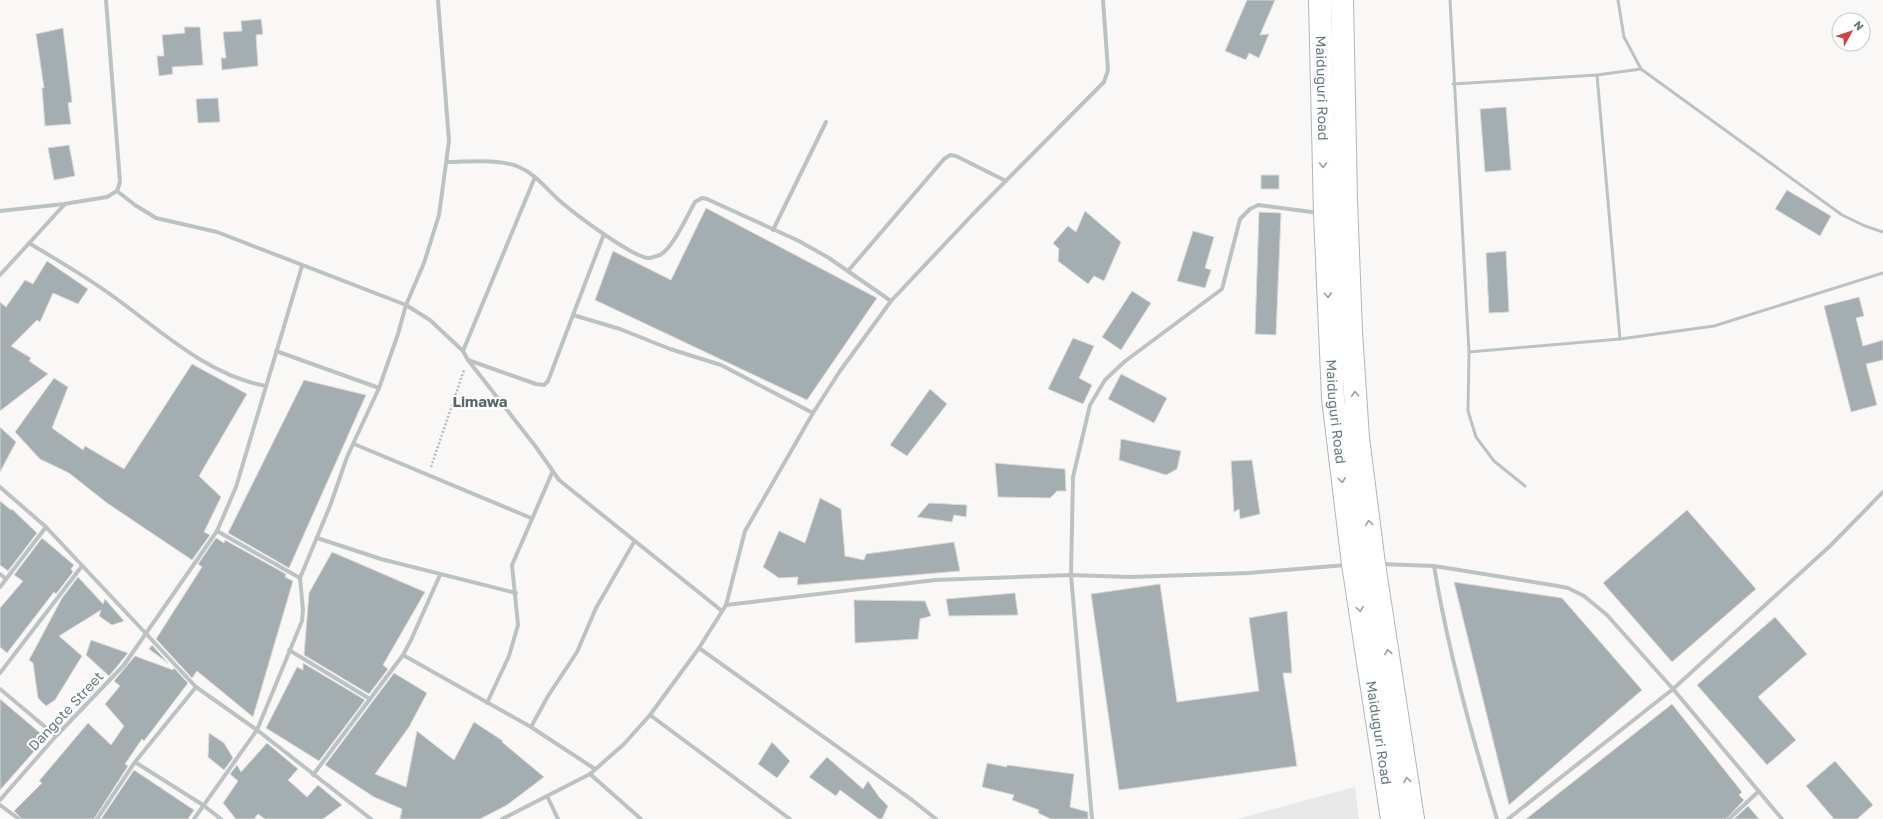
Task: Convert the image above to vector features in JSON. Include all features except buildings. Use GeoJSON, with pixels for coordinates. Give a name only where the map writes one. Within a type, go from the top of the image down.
{"type":"FeatureCollection","features":[{"type":"Feature","properties":{"kind":"highway","name":"Maiduguri Road"},"geometry":{"type":"LineString","coordinates":[[1320,0],[1325,214],[1333,398],[1363,564],[1413,819]]}},
{"type":"Feature","properties":{"kind":"highway","name":"Maiduguri Road"},"geometry":{"type":"LineString","coordinates":[[1342,0],[1346,200],[1351,340],[1358,438],[1363,564],[1392,819]]}},
{"type":"Feature","properties":{"kind":"street"},"geometry":{"type":"LineString","coordinates":[[0,211],[64,204],[107,197],[117,191],[120,182],[106,0]]}},
{"type":"Feature","properties":{"kind":"street"},"geometry":{"type":"LineString","coordinates":[[194,819],[257,730],[302,621],[303,610],[300,578],[317,538],[347,457],[379,388],[398,334],[406,305],[424,263],[439,215],[449,141],[438,0]]}},
{"type":"Feature","properties":{"kind":"street"},"geometry":{"type":"LineString","coordinates":[[502,819],[590,774],[624,744],[650,715],[699,648],[726,605],[745,531],[812,413],[840,371],[891,301],[1104,82],[1108,70],[1103,0]]}},
{"type":"Feature","properties":{"kind":"street"},"geometry":{"type":"LineString","coordinates":[[773,230],[826,122]]}},
{"type":"Feature","properties":{"kind":"street"},"geometry":{"type":"LineString","coordinates":[[848,271],[944,158],[950,155],[956,156],[1006,182]]}},
{"type":"Feature","properties":{"kind":"street"},"geometry":{"type":"LineString","coordinates":[[446,162],[507,162],[520,168],[535,178],[565,206],[604,234],[631,251],[648,258],[659,256],[667,250],[695,202],[702,198],[799,241],[829,258],[891,301]]}},
{"type":"Feature","properties":{"kind":"street"},"geometry":{"type":"LineString","coordinates":[[463,351],[535,178]]}},
{"type":"Feature","properties":{"kind":"street"},"geometry":{"type":"LineString","coordinates":[[117,191],[135,205],[156,218],[217,232],[406,305],[430,320],[463,351],[468,360],[536,447],[552,473],[568,489],[722,611]]}},
{"type":"Feature","properties":{"kind":"street"},"geometry":{"type":"LineString","coordinates":[[0,275],[64,204]]}},
{"type":"Feature","properties":{"kind":"street"},"geometry":{"type":"LineString","coordinates":[[1092,819],[1071,575],[1073,477],[1090,405],[1105,380],[1124,362],[1222,289],[1240,219],[1250,209],[1258,205],[1325,214]]}},
{"type":"Feature","properties":{"kind":"street"},"geometry":{"type":"LineString","coordinates":[[468,360],[536,384],[544,385],[548,381],[604,234]]}},
{"type":"Feature","properties":{"kind":"street"},"geometry":{"type":"LineString","coordinates":[[29,243],[107,291],[194,356],[246,383],[266,386]]}},
{"type":"Feature","properties":{"kind":"street","name":"Dangote Street"},"geometry":{"type":"LineString","coordinates":[[0,800],[56,736],[124,664],[146,635],[217,531],[236,487],[302,266]]}},
{"type":"Feature","properties":{"kind":"street"},"geometry":{"type":"LineString","coordinates":[[573,315],[620,329],[670,349],[721,365],[812,413]]}},
{"type":"Feature","properties":{"kind":"street"},"geometry":{"type":"LineString","coordinates":[[276,351],[379,388]]}},
{"type":"Feature","properties":{"kind":"street"},"geometry":{"type":"LineString","coordinates":[[354,444],[531,518]]}},
{"type":"Feature","properties":{"kind":"street"},"geometry":{"type":"LineString","coordinates":[[487,703],[509,656],[518,625],[512,565],[531,518],[552,473]]}},
{"type":"Feature","properties":{"kind":"street"},"geometry":{"type":"LineString","coordinates":[[0,487],[46,527],[196,687],[257,730],[371,819]]}},
{"type":"Feature","properties":{"kind":"street"},"geometry":{"type":"LineString","coordinates":[[1508,819],[1673,689],[1830,546],[1883,492]]}},
{"type":"Feature","properties":{"kind":"street"},"geometry":{"type":"LineString","coordinates":[[0,587],[46,527]]}},
{"type":"Feature","properties":{"kind":"street"},"geometry":{"type":"LineString","coordinates":[[217,531],[300,578]]}},
{"type":"Feature","properties":{"kind":"street"},"geometry":{"type":"LineString","coordinates":[[317,538],[440,575],[516,594]]}},
{"type":"Feature","properties":{"kind":"street"},"geometry":{"type":"LineString","coordinates":[[531,727],[548,696],[577,652],[596,608],[634,542]]}},
{"type":"Feature","properties":{"kind":"street"},"geometry":{"type":"LineString","coordinates":[[726,605],[935,580],[1071,575],[1129,577],[1249,573],[1363,564],[1434,566],[1568,588],[1584,596],[1607,614],[1673,689],[1782,819]]}},
{"type":"Feature","properties":{"kind":"street"},"geometry":{"type":"LineString","coordinates":[[0,673],[82,566]]}},
{"type":"Feature","properties":{"kind":"street"},"geometry":{"type":"LineString","coordinates":[[1434,566],[1442,615],[1497,819]]}},
{"type":"Feature","properties":{"kind":"street"},"geometry":{"type":"LineString","coordinates":[[0,574],[6,579]]}},
{"type":"Feature","properties":{"kind":"street"},"geometry":{"type":"LineString","coordinates":[[314,775],[403,656],[440,575]]}},
{"type":"Feature","properties":{"kind":"street"},"geometry":{"type":"LineString","coordinates":[[699,648],[912,800],[936,819]]}},
{"type":"Feature","properties":{"kind":"street"},"geometry":{"type":"LineString","coordinates":[[289,650],[370,699]]}},
{"type":"Feature","properties":{"kind":"street"},"geometry":{"type":"LineString","coordinates":[[403,656],[531,727],[595,769]]}},
{"type":"Feature","properties":{"kind":"street"},"geometry":{"type":"LineString","coordinates":[[97,819],[135,762],[196,687]]}},
{"type":"Feature","properties":{"kind":"street"},"geometry":{"type":"LineString","coordinates":[[0,689],[56,736]]}},
{"type":"Feature","properties":{"kind":"street"},"geometry":{"type":"LineString","coordinates":[[650,715],[790,819]]}},
{"type":"Feature","properties":{"kind":"street"},"geometry":{"type":"LineString","coordinates":[[135,762],[203,805],[221,819]]}},
{"type":"Feature","properties":{"kind":"street"},"geometry":{"type":"LineString","coordinates":[[590,774],[641,819]]}},
{"type":"Feature","properties":{"kind":"street"},"geometry":{"type":"LineString","coordinates":[[1729,819],[1759,791]]}},
{"type":"Feature","properties":{"kind":"street"},"geometry":{"type":"LineString","coordinates":[[547,796],[558,819]]}},
{"type":"Feature","properties":{"kind":"street"},"geometry":{"type":"LineString","coordinates":[[0,805],[19,819]]}},
{"type":"Feature","properties":{"kind":"lane"},"geometry":{"type":"LineString","coordinates":[[1450,0],[1453,84],[1469,352],[1468,411],[1476,437],[1494,462],[1525,486]]}},
{"type":"Feature","properties":{"kind":"lane"},"geometry":{"type":"LineString","coordinates":[[1618,0],[1624,37],[1641,69],[1842,215],[1865,226],[1883,232]]}},
{"type":"Feature","properties":{"kind":"lane"},"geometry":{"type":"LineString","coordinates":[[1453,84],[1597,75],[1641,69]]}},
{"type":"Feature","properties":{"kind":"lane"},"geometry":{"type":"LineString","coordinates":[[1597,75],[1620,339]]}},
{"type":"Feature","properties":{"kind":"lane"},"geometry":{"type":"LineString","coordinates":[[1469,352],[1620,339],[1714,326],[1883,273]]}},
{"type":"Feature","properties":{"kind":"path"},"geometry":{"type":"LineString","coordinates":[[428,474],[468,360]]}},
{"type":"Feature","properties":{"kind":"shaded area"},"geometry":{"type":"Polygon","coordinates":[[[1355,787],[1359,819],[1237,819],[1355,787]]]}},
{"type":"Feature","properties":{"kind":"district","name":"Limawa"},"geometry":{"type":"Point","coordinates":[480,402]}}]}
